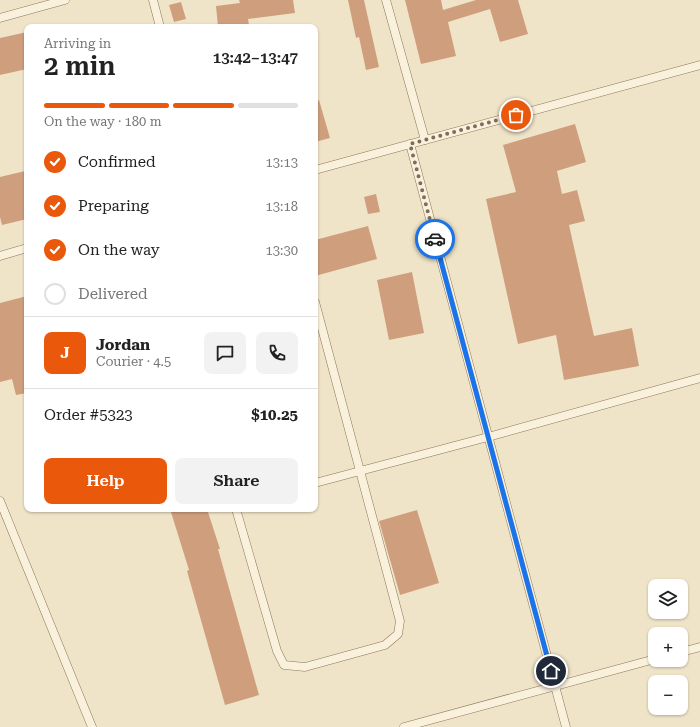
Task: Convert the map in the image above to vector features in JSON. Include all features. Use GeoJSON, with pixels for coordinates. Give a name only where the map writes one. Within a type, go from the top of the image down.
{"type":"FeatureCollection","features":[{"type":"Feature","properties":{"kind":"lane"},"geometry":{"type":"LineString","coordinates":[[0,18],[65,0]]}},
{"type":"Feature","properties":{"kind":"lane"},"geometry":{"type":"LineString","coordinates":[[153,0],[159,24]]}},
{"type":"Feature","properties":{"kind":"lane"},"geometry":{"type":"LineString","coordinates":[[386,0],[425,140]]}},
{"type":"Feature","properties":{"kind":"lane"},"geometry":{"type":"LineString","coordinates":[[318,169],[700,65]]}},
{"type":"Feature","properties":{"kind":"lane"},"geometry":{"type":"LineString","coordinates":[[410,144],[566,727]]}},
{"type":"Feature","properties":{"kind":"lane"},"geometry":{"type":"LineString","coordinates":[[0,256],[24,249]]}},
{"type":"Feature","properties":{"kind":"lane"},"geometry":{"type":"LineString","coordinates":[[237,512],[277,651],[284,665],[305,667],[385,645],[398,634],[400,621],[318,313]]}},
{"type":"Feature","properties":{"kind":"lane"},"geometry":{"type":"LineString","coordinates":[[318,483],[700,378]]}},
{"type":"Feature","properties":{"kind":"lane"},"geometry":{"type":"LineString","coordinates":[[0,501],[92,727]]}},
{"type":"Feature","properties":{"kind":"lane"},"geometry":{"type":"LineString","coordinates":[[688,651],[700,648]]}},
{"type":"Feature","properties":{"kind":"lane"},"geometry":{"type":"LineString","coordinates":[[404,727],[648,661]]}},
{"type":"Feature","properties":{"kind":"building"},"geometry":{"type":"Polygon","coordinates":[[[239,0],[293,0],[295,13],[248,19],[249,24],[218,24],[216,6],[240,3],[239,0]]]}},
{"type":"Feature","properties":{"kind":"building"},"geometry":{"type":"Polygon","coordinates":[[[348,0],[364,0],[379,67],[366,70],[359,37],[356,38],[348,0]]]}},
{"type":"Feature","properties":{"kind":"building"},"geometry":{"type":"Polygon","coordinates":[[[405,0],[441,0],[443,10],[476,0],[518,0],[528,34],[500,42],[490,9],[448,22],[456,56],[421,64],[405,0]]]}},
{"type":"Feature","properties":{"kind":"building"},"geometry":{"type":"Polygon","coordinates":[[[181,2],[186,19],[174,22],[169,5],[181,2]]]}},
{"type":"Feature","properties":{"kind":"building"},"geometry":{"type":"Polygon","coordinates":[[[24,33],[24,70],[0,75],[0,38],[24,33]]]}},
{"type":"Feature","properties":{"kind":"building"},"geometry":{"type":"Polygon","coordinates":[[[318,100],[330,138],[318,141],[318,100]]]}},
{"type":"Feature","properties":{"kind":"building"},"geometry":{"type":"Polygon","coordinates":[[[575,124],[586,162],[557,171],[562,194],[577,190],[585,221],[569,225],[594,336],[632,328],[639,366],[564,380],[556,335],[518,344],[486,199],[516,192],[503,145],[575,124]]]}},
{"type":"Feature","properties":{"kind":"building"},"geometry":{"type":"Polygon","coordinates":[[[24,171],[24,220],[2,225],[0,217],[0,177],[24,171]]]}},
{"type":"Feature","properties":{"kind":"building"},"geometry":{"type":"Polygon","coordinates":[[[376,194],[380,212],[368,214],[364,197],[376,194]]]}},
{"type":"Feature","properties":{"kind":"building"},"geometry":{"type":"Polygon","coordinates":[[[368,226],[377,259],[318,275],[318,239],[368,226]]]}},
{"type":"Feature","properties":{"kind":"building"},"geometry":{"type":"Polygon","coordinates":[[[412,272],[424,333],[389,340],[377,280],[412,272]]]}},
{"type":"Feature","properties":{"kind":"building"},"geometry":{"type":"Polygon","coordinates":[[[24,297],[24,394],[16,395],[12,379],[0,382],[0,303],[24,297]]]}},
{"type":"Feature","properties":{"kind":"building"},"geometry":{"type":"Polygon","coordinates":[[[417,510],[439,583],[400,595],[379,521],[417,510]]]}},
{"type":"Feature","properties":{"kind":"building"},"geometry":{"type":"Polygon","coordinates":[[[171,512],[208,512],[220,549],[218,549],[259,695],[225,705],[187,571],[189,570],[171,512]]]}},
{"type":"Feature","properties":{"kind":"way so far"},"geometry":{"type":"LineString","coordinates":[[435,239],[410,144],[516,115]]}},
{"type":"Feature","properties":{"kind":"route"},"geometry":{"type":"LineString","coordinates":[[435,239],[551,671]]}}]}
